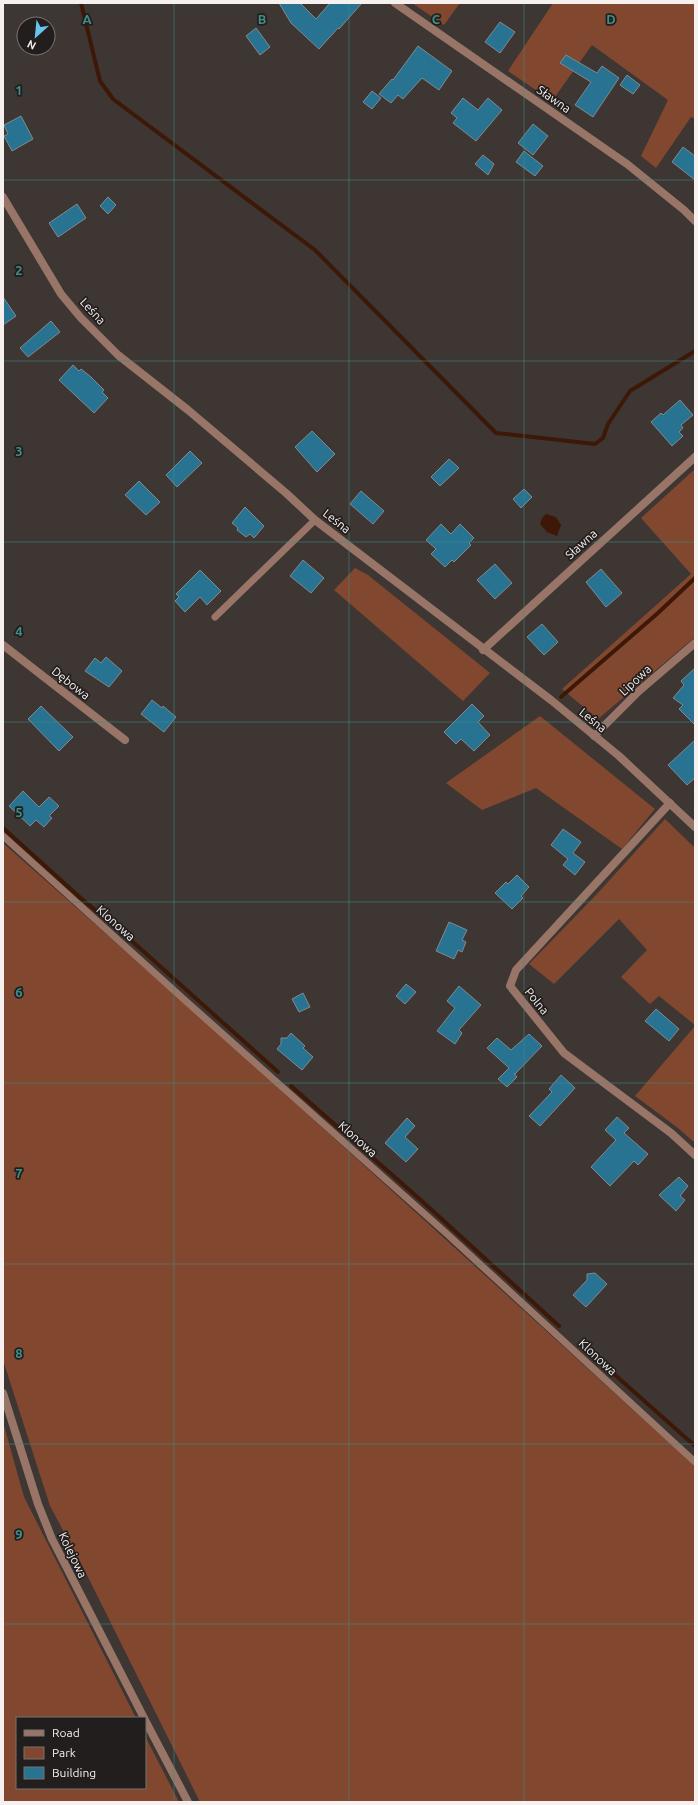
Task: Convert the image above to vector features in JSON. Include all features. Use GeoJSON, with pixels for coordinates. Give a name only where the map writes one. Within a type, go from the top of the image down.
{"type":"FeatureCollection","features":[{"type":"Feature","properties":{"kind":"street","name":"Sławna"},"geometry":{"type":"LineString","coordinates":[[395,3],[627,164],[684,210],[695,221]]}},
{"type":"Feature","properties":{"kind":"street","name":"Leśna"},"geometry":{"type":"LineString","coordinates":[[3,197],[61,294],[81,318],[118,355],[194,414],[315,520],[483,650],[551,700],[619,756],[695,827]]}},
{"type":"Feature","properties":{"kind":"street","name":"Sławna"},"geometry":{"type":"LineString","coordinates":[[483,650],[695,456]]}},
{"type":"Feature","properties":{"kind":"street","name":"Lipowa"},"geometry":{"type":"LineString","coordinates":[[594,736],[638,691],[695,643]]}},
{"type":"Feature","properties":{"kind":"street","name":"Dębowa"},"geometry":{"type":"LineString","coordinates":[[3,645],[125,740]]}},
{"type":"Feature","properties":{"kind":"street","name":"Polna"},"geometry":{"type":"LineString","coordinates":[[670,803],[516,970],[510,986],[564,1053],[670,1133],[695,1155]]}},
{"type":"Feature","properties":{"kind":"street","name":"Kolejowa"},"geometry":{"type":"LineString","coordinates":[[3,1393],[38,1504],[52,1540],[143,1717]]}},
{"type":"Feature","properties":{"kind":"street","name":"Kolejowa"},"geometry":{"type":"LineString","coordinates":[[146,1723],[188,1802]]}},
{"type":"Feature","properties":{"kind":"lane"},"geometry":{"type":"LineString","coordinates":[[215,616],[315,520]]}},
{"type":"Feature","properties":{"kind":"lane","name":"Klonowa"},"geometry":{"type":"LineString","coordinates":[[3,836],[188,1003],[446,1232],[695,1462]]}},
{"type":"Feature","properties":{"kind":"green space"},"geometry":{"type":"Polygon","coordinates":[[[412,3],[460,3],[444,25],[412,3]]]}},
{"type":"Feature","properties":{"kind":"green space"},"geometry":{"type":"Polygon","coordinates":[[[553,3],[695,3],[695,119],[691,117],[656,168],[641,156],[668,100],[592,45],[552,101],[508,71],[553,3]]]}},
{"type":"Feature","properties":{"kind":"green space"},"geometry":{"type":"Polygon","coordinates":[[[695,469],[695,637],[598,719],[562,689],[691,574],[641,518],[695,469]]]}},
{"type":"Feature","properties":{"kind":"green space"},"geometry":{"type":"Polygon","coordinates":[[[355,568],[368,575],[490,673],[463,701],[334,590],[355,568]]]}},
{"type":"Feature","properties":{"kind":"green space"},"geometry":{"type":"Polygon","coordinates":[[[540,716],[655,809],[622,849],[536,788],[482,810],[446,783],[540,716]]]}},
{"type":"Feature","properties":{"kind":"green space"},"geometry":{"type":"Polygon","coordinates":[[[665,819],[695,848],[695,1025],[659,996],[650,1004],[621,977],[647,950],[619,919],[554,984],[529,964],[596,895],[665,819]]]}},
{"type":"Feature","properties":{"kind":"green space"},"geometry":{"type":"Polygon","coordinates":[[[3,843],[205,1021],[695,1466],[695,1802],[200,1802],[86,1573],[50,1506],[3,1360],[3,843]]]}},
{"type":"Feature","properties":{"kind":"green space"},"geometry":{"type":"Polygon","coordinates":[[[695,1026],[695,1143],[678,1128],[635,1096],[695,1026]]]}},
{"type":"Feature","properties":{"kind":"green space"},"geometry":{"type":"Polygon","coordinates":[[[3,1422],[24,1497],[135,1717],[16,1717],[16,1789],[146,1789],[146,1738],[179,1802],[3,1802],[3,1422]]]}},
{"type":"Feature","properties":{"kind":"shaded area"},"geometry":{"type":"Polygon","coordinates":[[[546,514],[556,517],[561,525],[557,536],[547,532],[540,524],[542,518],[546,514]]]}},
{"type":"Feature","properties":{"kind":"building"},"geometry":{"type":"Polygon","coordinates":[[[279,3],[300,3],[316,19],[330,3],[362,3],[319,49],[291,23],[279,3]]]}},
{"type":"Feature","properties":{"kind":"building"},"geometry":{"type":"Polygon","coordinates":[[[500,22],[515,32],[500,53],[485,42],[500,22]]]}},
{"type":"Feature","properties":{"kind":"building"},"geometry":{"type":"Polygon","coordinates":[[[256,28],[270,47],[260,55],[246,36],[256,28]]]}},
{"type":"Feature","properties":{"kind":"building"},"geometry":{"type":"Polygon","coordinates":[[[418,46],[452,71],[439,90],[422,78],[403,99],[398,95],[391,103],[379,94],[392,79],[393,80],[418,46]]]}},
{"type":"Feature","properties":{"kind":"building"},"geometry":{"type":"Polygon","coordinates":[[[566,55],[597,73],[602,66],[619,78],[593,117],[575,105],[591,82],[560,63],[566,55]]]}},
{"type":"Feature","properties":{"kind":"building"},"geometry":{"type":"Polygon","coordinates":[[[627,75],[640,85],[633,94],[620,85],[627,75]]]}},
{"type":"Feature","properties":{"kind":"building"},"geometry":{"type":"Polygon","coordinates":[[[372,91],[381,98],[372,109],[363,102],[372,91]]]}},
{"type":"Feature","properties":{"kind":"building"},"geometry":{"type":"Polygon","coordinates":[[[463,98],[478,110],[488,98],[502,110],[476,141],[453,123],[457,118],[451,113],[463,98]]]}},
{"type":"Feature","properties":{"kind":"building"},"geometry":{"type":"Polygon","coordinates":[[[21,116],[33,139],[12,151],[4,136],[8,134],[4,125],[21,116]]]}},
{"type":"Feature","properties":{"kind":"building"},"geometry":{"type":"Polygon","coordinates":[[[533,124],[548,136],[533,155],[518,143],[533,124]]]}},
{"type":"Feature","properties":{"kind":"building"},"geometry":{"type":"Polygon","coordinates":[[[683,147],[695,156],[695,180],[672,162],[683,147]]]}},
{"type":"Feature","properties":{"kind":"building"},"geometry":{"type":"Polygon","coordinates":[[[524,151],[543,166],[535,176],[516,162],[524,151]]]}},
{"type":"Feature","properties":{"kind":"building"},"geometry":{"type":"Polygon","coordinates":[[[483,155],[494,164],[488,175],[475,164],[483,155]]]}},
{"type":"Feature","properties":{"kind":"building"},"geometry":{"type":"Polygon","coordinates":[[[108,197],[116,205],[108,214],[100,206],[108,197]]]}},
{"type":"Feature","properties":{"kind":"building"},"geometry":{"type":"Polygon","coordinates":[[[77,204],[86,218],[58,237],[49,223],[77,204]]]}},
{"type":"Feature","properties":{"kind":"building"},"geometry":{"type":"Polygon","coordinates":[[[3,297],[16,316],[3,325],[3,297]]]}},
{"type":"Feature","properties":{"kind":"building"},"geometry":{"type":"Polygon","coordinates":[[[51,321],[60,332],[28,357],[20,348],[51,321]]]}},
{"type":"Feature","properties":{"kind":"building"},"geometry":{"type":"Polygon","coordinates":[[[73,365],[79,371],[81,369],[91,377],[104,390],[102,392],[108,398],[94,413],[59,380],[73,365]]]}},
{"type":"Feature","properties":{"kind":"building"},"geometry":{"type":"Polygon","coordinates":[[[680,400],[693,415],[681,425],[683,428],[679,432],[683,436],[672,446],[651,422],[661,413],[663,415],[680,400]]]}},
{"type":"Feature","properties":{"kind":"building"},"geometry":{"type":"Polygon","coordinates":[[[312,431],[335,454],[317,472],[295,447],[312,431]]]}},
{"type":"Feature","properties":{"kind":"building"},"geometry":{"type":"Polygon","coordinates":[[[190,451],[202,463],[177,487],[166,475],[190,451]]]}},
{"type":"Feature","properties":{"kind":"building"},"geometry":{"type":"Polygon","coordinates":[[[449,459],[459,468],[440,486],[431,477],[449,459]]]}},
{"type":"Feature","properties":{"kind":"building"},"geometry":{"type":"Polygon","coordinates":[[[139,481],[160,502],[146,515],[125,495],[139,481]]]}},
{"type":"Feature","properties":{"kind":"building"},"geometry":{"type":"Polygon","coordinates":[[[524,489],[532,497],[521,508],[513,499],[524,489]]]}},
{"type":"Feature","properties":{"kind":"building"},"geometry":{"type":"Polygon","coordinates":[[[361,491],[384,511],[373,524],[350,504],[361,491]]]}},
{"type":"Feature","properties":{"kind":"building"},"geometry":{"type":"Polygon","coordinates":[[[245,507],[264,526],[254,538],[250,534],[246,537],[237,530],[238,528],[232,523],[245,507]]]}},
{"type":"Feature","properties":{"kind":"building"},"geometry":{"type":"Polygon","coordinates":[[[441,524],[451,534],[460,524],[474,538],[469,543],[471,545],[454,562],[452,560],[445,567],[431,554],[436,549],[426,540],[441,524]]]}},
{"type":"Feature","properties":{"kind":"building"},"geometry":{"type":"Polygon","coordinates":[[[303,560],[324,578],[311,593],[290,576],[303,560]]]}},
{"type":"Feature","properties":{"kind":"building"},"geometry":{"type":"Polygon","coordinates":[[[495,564],[512,583],[495,599],[477,580],[495,564]]]}},
{"type":"Feature","properties":{"kind":"building"},"geometry":{"type":"Polygon","coordinates":[[[601,569],[622,593],[606,607],[586,582],[601,569]]]}},
{"type":"Feature","properties":{"kind":"building"},"geometry":{"type":"Polygon","coordinates":[[[200,570],[221,591],[207,605],[200,597],[185,612],[175,601],[179,597],[176,594],[200,570]]]}},
{"type":"Feature","properties":{"kind":"building"},"geometry":{"type":"Polygon","coordinates":[[[542,624],[558,642],[544,655],[527,637],[542,624]]]}},
{"type":"Feature","properties":{"kind":"building"},"geometry":{"type":"Polygon","coordinates":[[[106,657],[122,671],[109,687],[85,671],[95,658],[101,663],[106,657]]]}},
{"type":"Feature","properties":{"kind":"building"},"geometry":{"type":"Polygon","coordinates":[[[695,668],[695,725],[679,709],[683,705],[673,698],[684,685],[681,681],[695,668]]]}},
{"type":"Feature","properties":{"kind":"building"},"geometry":{"type":"Polygon","coordinates":[[[152,700],[162,708],[163,706],[176,717],[164,732],[141,714],[152,700]]]}},
{"type":"Feature","properties":{"kind":"building"},"geometry":{"type":"Polygon","coordinates":[[[472,704],[484,716],[478,722],[490,735],[474,751],[461,739],[456,744],[444,732],[472,704]]]}},
{"type":"Feature","properties":{"kind":"building"},"geometry":{"type":"Polygon","coordinates":[[[41,706],[73,737],[59,751],[28,719],[41,706]]]}},
{"type":"Feature","properties":{"kind":"building"},"geometry":{"type":"Polygon","coordinates":[[[695,740],[695,778],[687,785],[668,765],[695,740]]]}},
{"type":"Feature","properties":{"kind":"building"},"geometry":{"type":"Polygon","coordinates":[[[23,791],[39,807],[49,797],[59,806],[49,816],[52,818],[44,827],[36,820],[30,826],[9,806],[23,791]]]}},
{"type":"Feature","properties":{"kind":"building"},"geometry":{"type":"Polygon","coordinates":[[[563,829],[581,842],[573,853],[585,862],[575,875],[563,865],[568,859],[551,845],[563,829]]]}},
{"type":"Feature","properties":{"kind":"building"},"geometry":{"type":"Polygon","coordinates":[[[517,875],[529,887],[521,896],[523,898],[512,909],[495,893],[506,882],[508,884],[517,875]]]}},
{"type":"Feature","properties":{"kind":"building"},"geometry":{"type":"Polygon","coordinates":[[[449,922],[467,930],[462,940],[466,942],[462,952],[458,950],[454,959],[436,951],[449,922]]]}},
{"type":"Feature","properties":{"kind":"building"},"geometry":{"type":"Polygon","coordinates":[[[406,984],[416,992],[405,1004],[396,996],[406,984]]]}},
{"type":"Feature","properties":{"kind":"building"},"geometry":{"type":"Polygon","coordinates":[[[459,986],[481,1005],[459,1030],[462,1033],[455,1044],[437,1031],[455,1008],[447,1001],[459,986]]]}},
{"type":"Feature","properties":{"kind":"building"},"geometry":{"type":"Polygon","coordinates":[[[303,993],[310,1007],[299,1012],[292,999],[303,993]]]}},
{"type":"Feature","properties":{"kind":"building"},"geometry":{"type":"Polygon","coordinates":[[[656,1009],[679,1029],[669,1041],[645,1021],[656,1009]]]}},
{"type":"Feature","properties":{"kind":"building"},"geometry":{"type":"Polygon","coordinates":[[[291,1033],[305,1046],[303,1048],[313,1057],[302,1070],[277,1049],[281,1044],[281,1038],[287,1038],[291,1033]]]}},
{"type":"Feature","properties":{"kind":"building"},"geometry":{"type":"Polygon","coordinates":[[[529,1034],[542,1046],[515,1074],[514,1073],[517,1077],[507,1087],[498,1079],[509,1068],[487,1048],[497,1038],[511,1050],[529,1034]]]}},
{"type":"Feature","properties":{"kind":"building"},"geometry":{"type":"Polygon","coordinates":[[[561,1075],[575,1088],[540,1126],[529,1116],[552,1092],[549,1089],[561,1075]]]}},
{"type":"Feature","properties":{"kind":"building"},"geometry":{"type":"Polygon","coordinates":[[[617,1117],[629,1128],[624,1133],[648,1154],[638,1165],[634,1161],[610,1186],[591,1167],[616,1140],[605,1130],[617,1117]]]}},
{"type":"Feature","properties":{"kind":"building"},"geometry":{"type":"Polygon","coordinates":[[[407,1118],[415,1126],[405,1137],[418,1149],[406,1162],[385,1143],[407,1118]]]}},
{"type":"Feature","properties":{"kind":"building"},"geometry":{"type":"Polygon","coordinates":[[[679,1177],[688,1186],[680,1196],[685,1200],[676,1211],[659,1195],[679,1177]]]}},
{"type":"Feature","properties":{"kind":"building"},"geometry":{"type":"Polygon","coordinates":[[[595,1273],[607,1284],[586,1307],[573,1295],[587,1280],[587,1274],[595,1273]]]}},
{"type":"Feature","properties":{"kind":"waterway"},"geometry":{"type":"LineString","coordinates":[[81,3],[100,81],[113,99],[315,250],[496,433],[595,444],[603,438],[608,424],[630,391],[695,351]]}},
{"type":"Feature","properties":{"kind":"waterway"},"geometry":{"type":"LineString","coordinates":[[561,697],[658,613],[695,578]]}},
{"type":"Feature","properties":{"kind":"waterway"},"geometry":{"type":"LineString","coordinates":[[3,828],[278,1072]]}},
{"type":"Feature","properties":{"kind":"waterway"},"geometry":{"type":"LineString","coordinates":[[291,1086],[423,1202],[559,1326]]}},
{"type":"Feature","properties":{"kind":"waterway"},"geometry":{"type":"LineString","coordinates":[[587,1350],[695,1446]]}}]}
